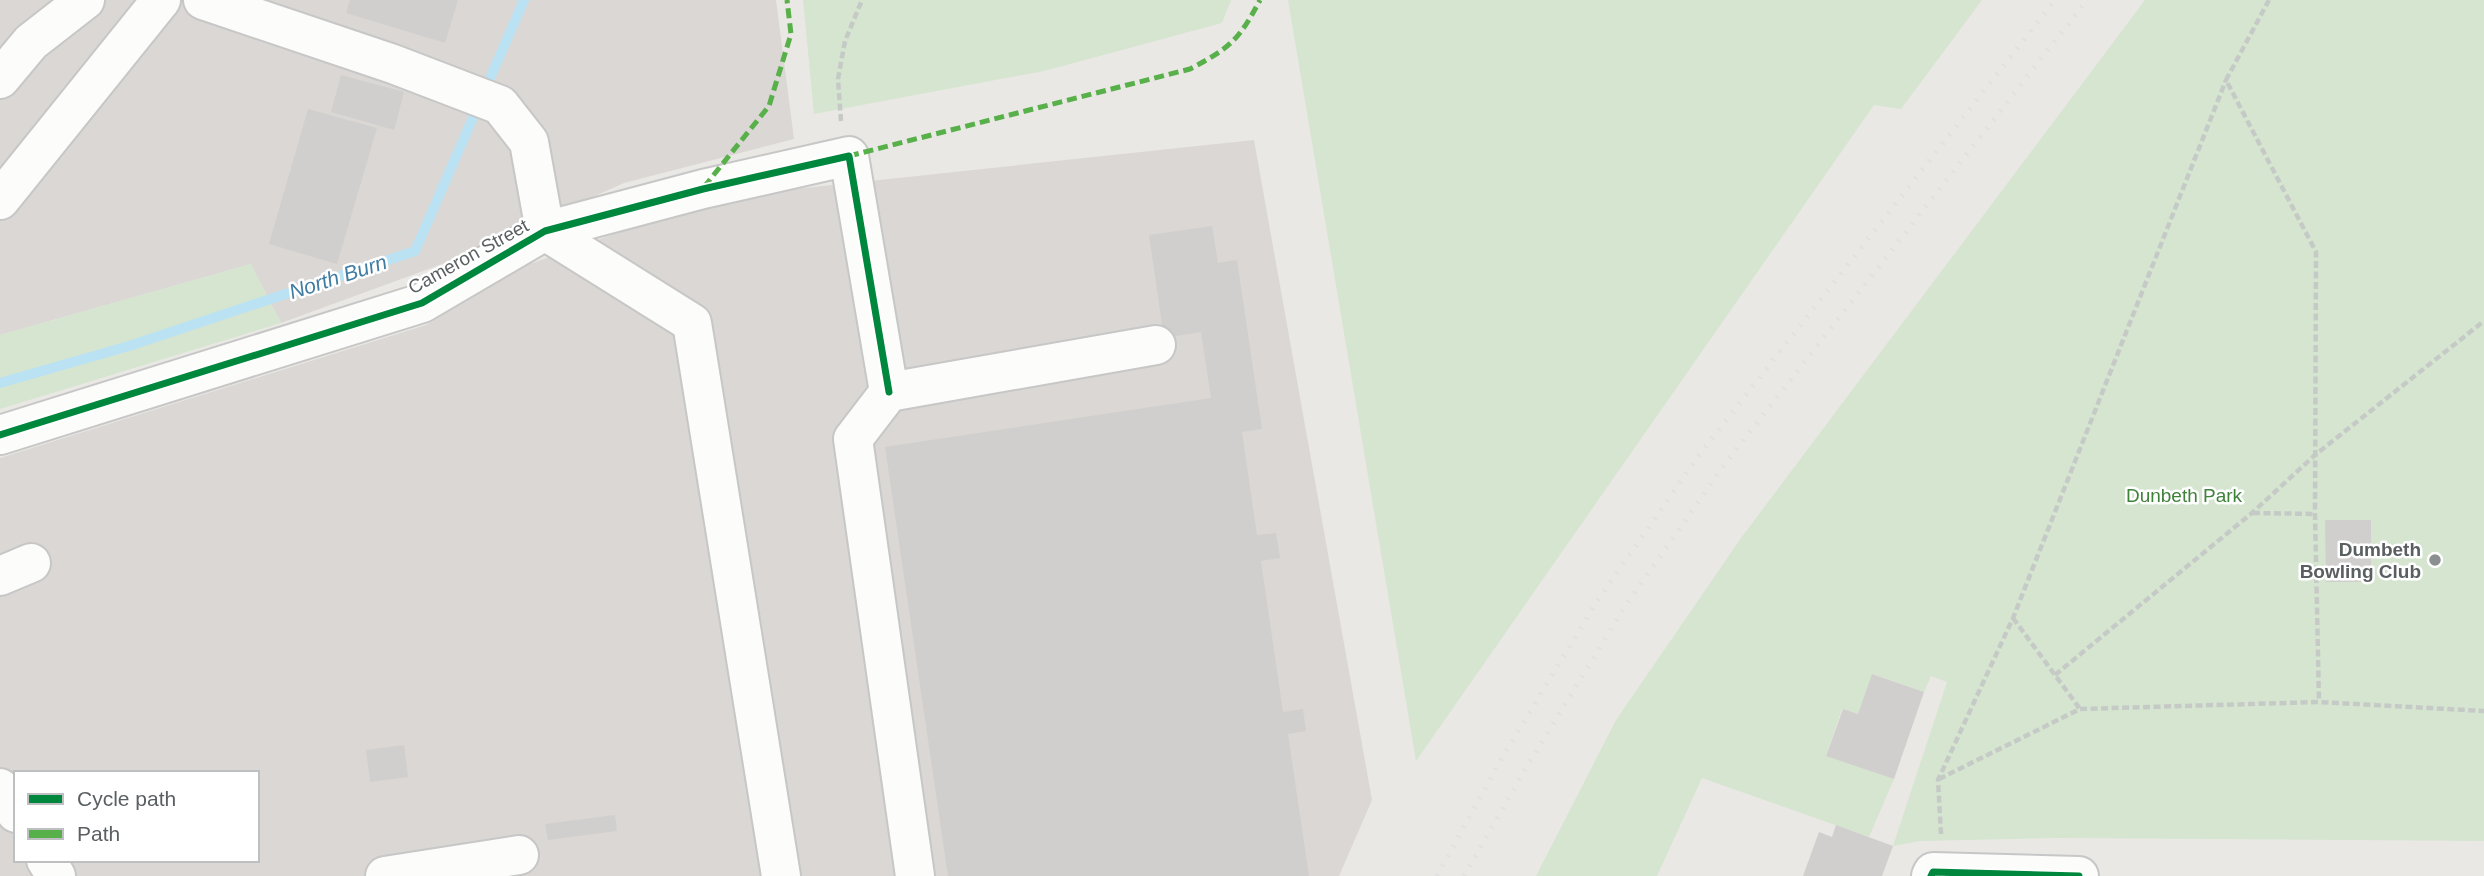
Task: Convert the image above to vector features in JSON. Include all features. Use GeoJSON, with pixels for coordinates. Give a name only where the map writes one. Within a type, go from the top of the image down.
{"type":"FeatureCollection","features":[{"type":"Feature","properties":{"kind":"street"},"geometry":{"type":"LineString","coordinates":[[0,79],[31,42],[85,0]]}},
{"type":"Feature","properties":{"kind":"street"},"geometry":{"type":"LineString","coordinates":[[0,200],[161,0]]}},
{"type":"Feature","properties":{"kind":"street"},"geometry":{"type":"LineString","coordinates":[[203,0],[261,9],[500,105],[529,142],[545,231],[692,323],[781,876]]}},
{"type":"Feature","properties":{"kind":"street"},"geometry":{"type":"LineString","coordinates":[[849,156],[889,392]]}},
{"type":"Feature","properties":{"kind":"street","name":"Cameron Street"},"geometry":{"type":"LineString","coordinates":[[0,435],[422,303],[545,231],[703,189],[849,156]]}},
{"type":"Feature","properties":{"kind":"street"},"geometry":{"type":"LineString","coordinates":[[915,876],[853,439],[889,392],[1156,345]]}},
{"type":"Feature","properties":{"kind":"street"},"geometry":{"type":"LineString","coordinates":[[0,788],[14,810]]}},
{"type":"Feature","properties":{"kind":"street"},"geometry":{"type":"LineString","coordinates":[[385,876],[519,855]]}},
{"type":"Feature","properties":{"kind":"street"},"geometry":{"type":"LineString","coordinates":[[1932,874],[2079,876]]}},
{"type":"Feature","properties":{"kind":"path"},"geometry":{"type":"LineString","coordinates":[[849,156],[842,122],[838,79],[845,41],[862,0]]}},
{"type":"Feature","properties":{"kind":"path"},"geometry":{"type":"LineString","coordinates":[[1932,874],[1941,840],[1938,780],[2013,618],[2226,80],[2269,0]]}},
{"type":"Feature","properties":{"kind":"path"},"geometry":{"type":"LineString","coordinates":[[2226,80],[2316,252],[2315,514],[2319,702]]}},
{"type":"Feature","properties":{"kind":"path"},"geometry":{"type":"LineString","coordinates":[[2055,675],[2252,513],[2315,455],[2484,321]]}},
{"type":"Feature","properties":{"kind":"path"},"geometry":{"type":"LineString","coordinates":[[2252,513],[2315,514]]}},
{"type":"Feature","properties":{"kind":"path"},"geometry":{"type":"LineString","coordinates":[[2013,618],[2080,709]]}},
{"type":"Feature","properties":{"kind":"path"},"geometry":{"type":"LineString","coordinates":[[1938,780],[2080,709],[2319,702],[2484,710]]}},
{"type":"Feature","properties":{"kind":"shaded area"},"geometry":{"type":"Polygon","coordinates":[[[0,0],[776,0],[794,139],[624,183],[445,263],[281,323],[251,264],[0,335],[0,0]]]}},
{"type":"Feature","properties":{"kind":"shaded area"},"geometry":{"type":"Polygon","coordinates":[[[1254,140],[1372,800],[1339,876],[0,876],[0,458],[426,325],[499,275],[719,197],[1254,140]]]}},
{"type":"Feature","properties":{"kind":"green space"},"geometry":{"type":"Polygon","coordinates":[[[803,0],[1231,0],[1222,23],[1044,71],[814,114],[803,0]]]}},
{"type":"Feature","properties":{"kind":"green space"},"geometry":{"type":"Polygon","coordinates":[[[1288,0],[1982,0],[1901,109],[1874,105],[1416,761],[1288,0]]]}},
{"type":"Feature","properties":{"kind":"green space","name":"Dunbeth Park"},"geometry":{"type":"Polygon","coordinates":[[[2145,0],[2484,0],[2484,841],[2061,838],[1920,841],[1893,846],[1947,682],[1931,676],[1924,692],[1873,674],[1858,714],[1842,709],[1826,755],[1894,779],[1869,837],[1702,778],[1657,876],[1536,876],[1616,720],[1741,538],[2145,0]]]}},
{"type":"Feature","properties":{"kind":"green space"},"geometry":{"type":"Polygon","coordinates":[[[251,264],[281,323],[0,409],[0,335],[251,264]]]}},
{"type":"Feature","properties":{"kind":"building"},"geometry":{"type":"Polygon","coordinates":[[[350,0],[458,0],[445,43],[346,13],[350,0]]]}},
{"type":"Feature","properties":{"kind":"building"},"geometry":{"type":"Polygon","coordinates":[[[341,75],[404,92],[394,130],[331,112],[341,75]]]}},
{"type":"Feature","properties":{"kind":"building"},"geometry":{"type":"Polygon","coordinates":[[[308,109],[377,128],[337,264],[269,244],[308,109]]]}},
{"type":"Feature","properties":{"kind":"building"},"geometry":{"type":"Polygon","coordinates":[[[1212,226],[1218,263],[1237,260],[1262,429],[1242,432],[1257,535],[1276,533],[1280,558],[1261,561],[1283,712],[1303,709],[1306,731],[1288,734],[1309,876],[948,876],[885,447],[1211,398],[1201,332],[1164,338],[1149,235],[1212,226]]]}},
{"type":"Feature","properties":{"kind":"building"},"geometry":{"type":"Polygon","coordinates":[[[2325,520],[2371,520],[2371,582],[2326,582],[2325,520]]]}},
{"type":"Feature","properties":{"kind":"building"},"geometry":{"type":"Polygon","coordinates":[[[1872,674],[1924,692],[1894,779],[1826,756],[1843,709],[1858,714],[1872,674]]]}},
{"type":"Feature","properties":{"kind":"building"},"geometry":{"type":"Polygon","coordinates":[[[404,745],[408,777],[370,782],[366,750],[404,745]]]}},
{"type":"Feature","properties":{"kind":"building"},"geometry":{"type":"Polygon","coordinates":[[[615,815],[617,831],[548,840],[545,824],[615,815]]]}},
{"type":"Feature","properties":{"kind":"building"},"geometry":{"type":"Polygon","coordinates":[[[1836,825],[1893,846],[1882,876],[1803,876],[1819,832],[1832,837],[1836,825]]]}},
{"type":"Feature","properties":{"kind":"waterway","name":"North Burn"},"geometry":{"type":"LineString","coordinates":[[0,383],[129,346],[415,251],[524,0]]}},
{"type":"Feature","properties":{"kind":"railway"},"geometry":{"type":"LineString","coordinates":[[1437,876],[1499,763],[1596,603],[1699,455],[2055,0]]}},
{"type":"Feature","properties":{"kind":"railway"},"geometry":{"type":"LineString","coordinates":[[1464,876],[1526,768],[1624,608],[1728,460],[2087,0]]}},
{"type":"Feature","properties":{"kind":"marked path"},"geometry":{"type":"LineString","coordinates":[[704,187],[769,106],[791,34],[787,0]]}},
{"type":"Feature","properties":{"kind":"marked path"},"geometry":{"type":"LineString","coordinates":[[849,156],[1190,69],[1232,42],[1246,25],[1260,0]]}},
{"type":"Feature","properties":{"kind":"cycle path"},"geometry":{"type":"LineString","coordinates":[[0,435],[422,303],[545,231],[703,189],[849,156],[889,392]]}},
{"type":"Feature","properties":{"kind":"cycle path"},"geometry":{"type":"LineString","coordinates":[[1931,876],[1933,872],[2079,876]]}},
{"type":"Feature","properties":{"kind":"place","name":"Dumbeth Bowling Club"},"geometry":{"type":"Point","coordinates":[2435,560]}}]}
